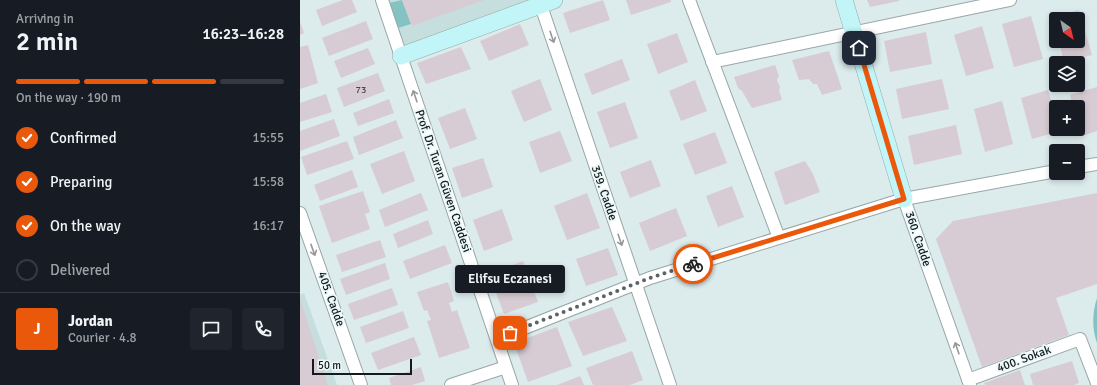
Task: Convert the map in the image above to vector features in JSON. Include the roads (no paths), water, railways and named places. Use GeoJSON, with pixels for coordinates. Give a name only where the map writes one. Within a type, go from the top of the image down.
{"type":"FeatureCollection","features":[{"type":"Feature","properties":{"kind":"street","name":"Prof. Dr. Turan Güven Caddesi"},"geometry":{"type":"LineString","coordinates":[[382,0],[512,385]]}},
{"type":"Feature","properties":{"kind":"street"},"geometry":{"type":"LineString","coordinates":[[689,0],[779,238]]}},
{"type":"Feature","properties":{"kind":"street","name":"360. Cadde"},"geometry":{"type":"LineString","coordinates":[[844,0],[904,199],[969,383]]}},
{"type":"Feature","properties":{"kind":"street"},"geometry":{"type":"LineString","coordinates":[[712,62],[1010,0]]}},
{"type":"Feature","properties":{"kind":"street"},"geometry":{"type":"LineString","coordinates":[[401,56],[545,2]]}},
{"type":"Feature","properties":{"kind":"street","name":"359. Cadde"},"geometry":{"type":"LineString","coordinates":[[545,2],[635,284],[670,385]]}},
{"type":"Feature","properties":{"kind":"street"},"geometry":{"type":"LineString","coordinates":[[1085,166],[1097,164]]}},
{"type":"Feature","properties":{"kind":"street"},"geometry":{"type":"LineString","coordinates":[[497,339],[635,284],[904,199],[1049,172]]}},
{"type":"Feature","properties":{"kind":"street","name":"405. Cadde"},"geometry":{"type":"LineString","coordinates":[[300,213],[361,385]]}},
{"type":"Feature","properties":{"kind":"street","name":"400. Sokak"},"geometry":{"type":"LineString","coordinates":[[969,383],[1080,339],[1097,383]]}},
{"type":"Feature","properties":{"kind":"street"},"geometry":{"type":"LineString","coordinates":[[451,385],[506,367]]}},
{"type":"Feature","properties":{"kind":"place","name":"Elifsu Eczanesi"},"geometry":{"type":"Point","coordinates":[510,333]}}]}
